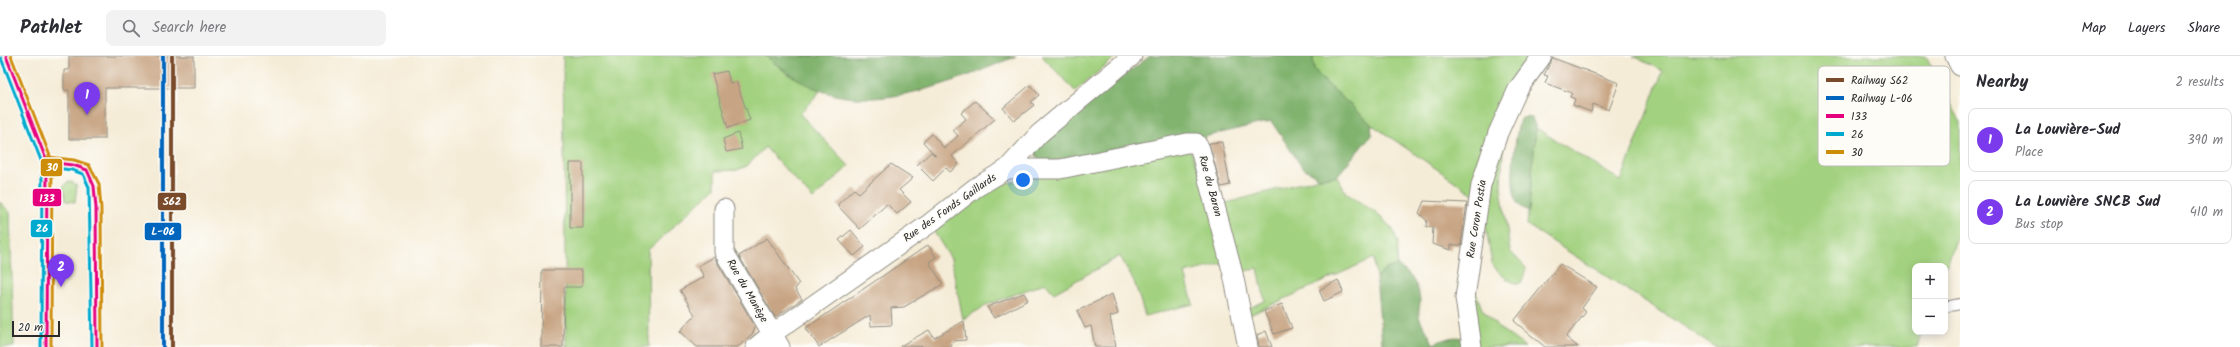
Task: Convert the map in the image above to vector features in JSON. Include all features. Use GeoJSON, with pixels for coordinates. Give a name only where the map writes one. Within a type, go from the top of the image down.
{"type":"FeatureCollection","features":[{"type":"Feature","properties":{"kind":"street","name":"Rue des Fonds Gaillards"},"geometry":{"type":"LineString","coordinates":[[756,347],[776,340],[975,188],[1007,169],[1039,134],[1132,56]]}},
{"type":"Feature","properties":{"kind":"street","name":"Rue Coron Postia"},"geometry":{"type":"LineString","coordinates":[[1472,347],[1465,298],[1481,185],[1498,133],[1518,89],[1542,56]]}},
{"type":"Feature","properties":{"kind":"street"},"geometry":{"type":"LineString","coordinates":[[1955,56],[1960,66]]}},
{"type":"Feature","properties":{"kind":"street","name":"Rue du Baron"},"geometry":{"type":"LineString","coordinates":[[1007,169],[1060,169],[1187,143],[1196,143],[1200,149],[1230,262],[1242,312],[1248,347]]}},
{"type":"Feature","properties":{"kind":"street","name":"Rue du Manège"},"geometry":{"type":"LineString","coordinates":[[724,209],[724,252],[776,340]]}},
{"type":"Feature","properties":{"kind":"lane"},"geometry":{"type":"LineString","coordinates":[[6,56],[47,162],[46,347]]}},
{"type":"Feature","properties":{"kind":"lane"},"geometry":{"type":"LineString","coordinates":[[47,162],[73,165],[86,170],[94,186],[96,208],[97,347]]}},
{"type":"Feature","properties":{"kind":"lane"},"geometry":{"type":"LineString","coordinates":[[1948,306],[1960,304]]}},
{"type":"Feature","properties":{"kind":"green space"},"geometry":{"type":"Polygon","coordinates":[[[563,56],[766,56],[788,74],[821,90],[800,114],[849,166],[813,199],[765,147],[747,166],[737,170],[715,171],[715,188],[648,250],[649,347],[566,347],[563,56]]]}},
{"type":"Feature","properties":{"kind":"green space"},"geometry":{"type":"Polygon","coordinates":[[[766,56],[1016,56],[947,83],[897,95],[871,98],[847,97],[817,89],[794,77],[766,56]]]}},
{"type":"Feature","properties":{"kind":"green space"},"geometry":{"type":"Polygon","coordinates":[[[1042,56],[1117,56],[1075,91],[1042,56]]]}},
{"type":"Feature","properties":{"kind":"green space"},"geometry":{"type":"Polygon","coordinates":[[[1150,56],[1313,56],[1314,69],[1321,78],[1371,124],[1372,134],[1337,176],[1319,178],[1302,167],[1271,121],[1208,136],[1196,143],[1043,162],[1037,157],[1034,149],[1086,104],[1150,56]]]}},
{"type":"Feature","properties":{"kind":"green space"},"geometry":{"type":"Polygon","coordinates":[[[1313,56],[1542,56],[1518,89],[1503,146],[1501,187],[1510,251],[1526,268],[1522,282],[1518,284],[1510,281],[1492,264],[1480,192],[1479,198],[1371,124],[1321,78],[1314,69],[1313,56]]]}},
{"type":"Feature","properties":{"kind":"green space"},"geometry":{"type":"Polygon","coordinates":[[[1633,56],[1926,56],[1931,66],[1818,66],[1818,166],[1950,166],[1950,102],[1960,121],[1960,230],[1948,263],[1912,263],[1912,335],[1921,335],[1917,347],[1716,347],[1527,225],[1536,128],[1621,181],[1663,71],[1633,56]]]}},
{"type":"Feature","properties":{"kind":"green space"},"geometry":{"type":"Polygon","coordinates":[[[1526,117],[1532,118],[1536,128],[1529,211],[1518,204],[1513,186],[1513,162],[1518,127],[1520,119],[1526,117]]]}},
{"type":"Feature","properties":{"kind":"green space"},"geometry":{"type":"Polygon","coordinates":[[[1187,143],[1215,206],[1319,178],[1337,176],[1346,193],[1376,213],[1392,228],[1398,242],[1397,266],[1388,268],[1376,277],[1374,258],[1243,318],[1242,311],[1265,301],[1258,268],[1233,274],[1230,262],[1185,273],[1193,304],[1145,316],[1135,284],[1120,256],[1054,293],[1045,283],[989,304],[963,319],[951,259],[929,224],[980,194],[1007,183],[1187,143]]]}},
{"type":"Feature","properties":{"kind":"green space"},"geometry":{"type":"Polygon","coordinates":[[[67,182],[72,182],[77,186],[75,202],[66,201],[63,188],[67,182]]]}},
{"type":"Feature","properties":{"kind":"green space"},"geometry":{"type":"Polygon","coordinates":[[[0,202],[10,212],[14,347],[0,347],[0,202]]]}},
{"type":"Feature","properties":{"kind":"green space"},"geometry":{"type":"Polygon","coordinates":[[[1397,266],[1410,275],[1416,284],[1420,301],[1419,316],[1433,344],[1446,339],[1458,337],[1469,339],[1472,347],[1389,347],[1382,342],[1376,277],[1388,268],[1397,266]]]}},
{"type":"Feature","properties":{"kind":"green space"},"geometry":{"type":"Polygon","coordinates":[[[1473,285],[1482,309],[1498,327],[1525,347],[1472,347],[1473,285]]]}},
{"type":"Feature","properties":{"kind":"building"},"geometry":{"type":"Polygon","coordinates":[[[69,56],[194,56],[194,88],[105,88],[105,139],[69,139],[69,90],[64,90],[64,70],[69,70],[69,56]]]}},
{"type":"Feature","properties":{"kind":"building"},"geometry":{"type":"Polygon","coordinates":[[[1553,58],[1619,83],[1609,110],[1593,104],[1591,112],[1573,105],[1575,99],[1570,97],[1572,93],[1545,83],[1548,76],[1544,75],[1553,58]]]}},
{"type":"Feature","properties":{"kind":"building"},"geometry":{"type":"Polygon","coordinates":[[[727,71],[730,83],[736,81],[750,120],[728,128],[712,74],[727,71]]]}},
{"type":"Feature","properties":{"kind":"building"},"geometry":{"type":"Polygon","coordinates":[[[1030,85],[1039,95],[1031,102],[1034,105],[1014,121],[1003,108],[1030,85]]]}},
{"type":"Feature","properties":{"kind":"building"},"geometry":{"type":"Polygon","coordinates":[[[975,101],[995,119],[952,156],[959,164],[950,172],[946,168],[933,181],[917,165],[931,152],[936,156],[923,142],[932,134],[944,148],[958,136],[953,130],[966,119],[961,113],[975,101]]]}},
{"type":"Feature","properties":{"kind":"building"},"geometry":{"type":"Polygon","coordinates":[[[738,133],[742,149],[726,152],[723,139],[738,133]]]}},
{"type":"Feature","properties":{"kind":"building"},"geometry":{"type":"Polygon","coordinates":[[[1222,142],[1230,185],[1221,187],[1209,143],[1222,142]]]}},
{"type":"Feature","properties":{"kind":"building"},"geometry":{"type":"Polygon","coordinates":[[[570,163],[583,163],[583,228],[570,228],[570,163]]]}},
{"type":"Feature","properties":{"kind":"building"},"geometry":{"type":"Polygon","coordinates":[[[891,164],[913,178],[899,190],[911,202],[897,214],[887,204],[860,229],[837,205],[854,189],[859,193],[891,164]]]}},
{"type":"Feature","properties":{"kind":"building"},"geometry":{"type":"Polygon","coordinates":[[[1424,201],[1467,203],[1461,245],[1451,245],[1451,250],[1432,244],[1433,227],[1426,227],[1427,221],[1419,213],[1424,201]]]}},
{"type":"Feature","properties":{"kind":"building"},"geometry":{"type":"Polygon","coordinates":[[[851,230],[865,247],[854,256],[839,240],[851,230]]]}},
{"type":"Feature","properties":{"kind":"building"},"geometry":{"type":"Polygon","coordinates":[[[767,238],[799,284],[795,289],[802,299],[775,317],[739,256],[767,238]]]}},
{"type":"Feature","properties":{"kind":"building"},"geometry":{"type":"Polygon","coordinates":[[[928,245],[936,257],[929,262],[943,284],[904,307],[891,308],[892,325],[871,326],[870,315],[819,347],[806,328],[928,245]]]}},
{"type":"Feature","properties":{"kind":"building"},"geometry":{"type":"Polygon","coordinates":[[[714,257],[755,326],[753,333],[738,347],[697,347],[680,331],[695,315],[680,290],[704,277],[698,266],[714,257]]]}},
{"type":"Feature","properties":{"kind":"building"},"geometry":{"type":"Polygon","coordinates":[[[1560,264],[1597,287],[1582,308],[1586,312],[1566,337],[1578,347],[1545,347],[1514,321],[1560,264]]]}},
{"type":"Feature","properties":{"kind":"building"},"geometry":{"type":"Polygon","coordinates":[[[542,270],[582,270],[582,287],[564,287],[563,347],[541,347],[542,270]]]}},
{"type":"Feature","properties":{"kind":"building"},"geometry":{"type":"Polygon","coordinates":[[[1338,280],[1343,292],[1324,301],[1319,290],[1338,280]]]}},
{"type":"Feature","properties":{"kind":"building"},"geometry":{"type":"Polygon","coordinates":[[[1024,293],[1028,300],[994,318],[987,307],[1024,293]]]}},
{"type":"Feature","properties":{"kind":"building"},"geometry":{"type":"Polygon","coordinates":[[[1112,294],[1118,314],[1110,317],[1116,347],[1095,347],[1091,326],[1085,328],[1077,311],[1112,294]]]}},
{"type":"Feature","properties":{"kind":"building"},"geometry":{"type":"Polygon","coordinates":[[[1282,304],[1292,328],[1274,334],[1264,311],[1282,304]]]}},
{"type":"Feature","properties":{"kind":"building"},"geometry":{"type":"Polygon","coordinates":[[[964,321],[966,340],[953,341],[951,347],[900,346],[929,330],[934,338],[964,321]]]}},
{"type":"Feature","properties":{"kind":"building"},"geometry":{"type":"Polygon","coordinates":[[[1266,331],[1272,347],[1259,347],[1257,335],[1266,331]]]}},
{"type":"Feature","properties":{"kind":"rail line","name":"L-06"},"geometry":{"type":"LineString","coordinates":[[163,56],[163,347]]}},
{"type":"Feature","properties":{"kind":"rail line","name":"S62"},"geometry":{"type":"LineString","coordinates":[[172,56],[172,347]]}},
{"type":"Feature","properties":{"kind":"transit line","name":"133"},"geometry":{"type":"LineString","coordinates":[[6,56],[47,162],[46,347]]}},
{"type":"Feature","properties":{"kind":"transit line","name":"30"},"geometry":{"type":"LineString","coordinates":[[11,56],[52,161],[51,347]]}},
{"type":"Feature","properties":{"kind":"transit line","name":"26"},"geometry":{"type":"LineString","coordinates":[[1,58],[42,163],[41,347]]}},
{"type":"Feature","properties":{"kind":"transit line","name":"30"},"geometry":{"type":"LineString","coordinates":[[48,157],[74,160],[89,165],[99,184],[101,208],[102,347]]}},
{"type":"Feature","properties":{"kind":"transit line","name":"133"},"geometry":{"type":"LineString","coordinates":[[47,162],[73,165],[87,170],[94,186],[96,208],[97,347]]}},
{"type":"Feature","properties":{"kind":"transit line","name":"26"},"geometry":{"type":"LineString","coordinates":[[46,167],[72,170],[83,174],[89,187],[92,347]]}},
{"type":"Feature","properties":{"kind":"place","name":"La Louvière-Sud"},"geometry":{"type":"Point","coordinates":[87,115]}},
{"type":"Feature","properties":{"kind":"place","name":"La Louvière SNCB Sud"},"geometry":{"type":"Point","coordinates":[61,287]}}]}
